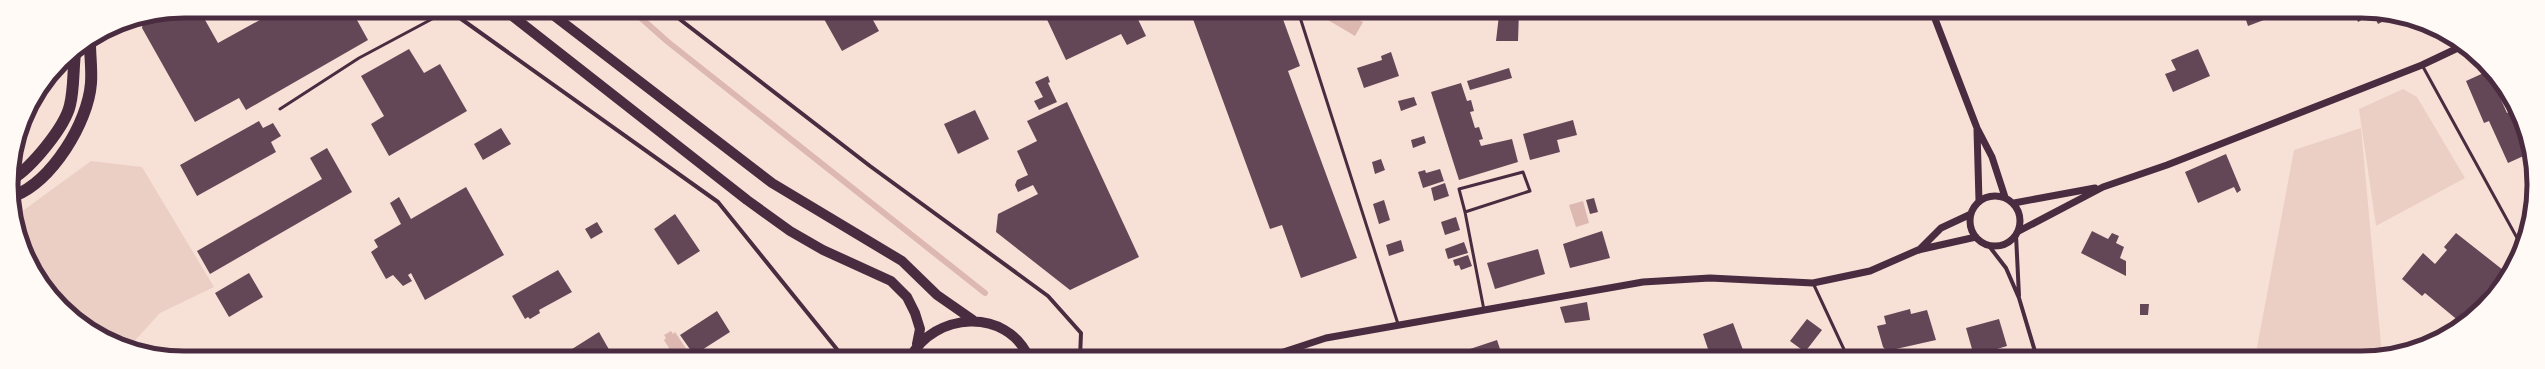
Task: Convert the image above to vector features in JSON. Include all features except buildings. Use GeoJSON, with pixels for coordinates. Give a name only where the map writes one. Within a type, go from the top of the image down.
{"type":"FeatureCollection","features":[{"type":"Feature","properties":{"kind":"highway"},"geometry":{"type":"LineString","coordinates":[[18,194],[24,192],[54,165],[78,129],[91,84],[90,47]]}},
{"type":"Feature","properties":{"kind":"highway"},"geometry":{"type":"LineString","coordinates":[[18,176],[23,173],[53,138],[70,106],[74,60]]}},
{"type":"Feature","properties":{"kind":"main road"},"geometry":{"type":"LineString","coordinates":[[515,18],[747,200],[790,231],[823,250],[891,281],[907,297],[915,313],[920,329],[917,344],[914,351]]}},
{"type":"Feature","properties":{"kind":"main road"},"geometry":{"type":"LineString","coordinates":[[557,18],[772,183],[902,261],[937,295],[973,320],[998,327],[1008,333],[1023,351]]}},
{"type":"Feature","properties":{"kind":"main road"},"geometry":{"type":"LineString","coordinates":[[917,344],[941,327],[973,320]]}},
{"type":"Feature","properties":{"kind":"street"},"geometry":{"type":"LineString","coordinates":[[460,18],[718,202],[838,351]]}},
{"type":"Feature","properties":{"kind":"street"},"geometry":{"type":"LineString","coordinates":[[678,18],[870,166],[1048,296],[1081,333],[1080,351]]}},
{"type":"Feature","properties":{"kind":"street"},"geometry":{"type":"LineString","coordinates":[[1935,18],[1977,128],[1992,157],[2006,197]]}},
{"type":"Feature","properties":{"kind":"street"},"geometry":{"type":"LineString","coordinates":[[2014,203],[2103,187],[2167,165],[2422,65],[2457,49]]}},
{"type":"Feature","properties":{"kind":"street"},"geometry":{"type":"LineString","coordinates":[[1918,250],[1941,228],[1971,214],[1979,201],[1977,128]]}},
{"type":"Feature","properties":{"kind":"street"},"geometry":{"type":"LineString","coordinates":[[1989,246],[2005,245],[2018,233],[2103,187]]}},
{"type":"Feature","properties":{"kind":"street"},"geometry":{"type":"LineString","coordinates":[[1979,201],[1996,195],[2006,197],[2014,203],[2019,211],[2021,221],[2018,233],[2019,298]]}},
{"type":"Feature","properties":{"kind":"street"},"geometry":{"type":"LineString","coordinates":[[1971,214],[1972,230],[1976,237],[1989,246],[2006,268],[2019,298],[2035,351]]}},
{"type":"Feature","properties":{"kind":"street"},"geometry":{"type":"LineString","coordinates":[[1286,351],[1326,338],[1398,324],[1643,282],[1681,278],[1813,283],[1870,271],[1918,250],[1976,237]]}},
{"type":"Feature","properties":{"kind":"lane"},"geometry":{"type":"LineString","coordinates":[[280,109],[359,58],[434,18]]}},
{"type":"Feature","properties":{"kind":"lane"},"geometry":{"type":"LineString","coordinates":[[1300,18],[1398,324]]}},
{"type":"Feature","properties":{"kind":"lane"},"geometry":{"type":"LineString","coordinates":[[2422,65],[2518,239]]}},
{"type":"Feature","properties":{"kind":"lane"},"geometry":{"type":"LineString","coordinates":[[1465,212],[1530,191],[1523,172],[1459,189],[1465,212],[1484,310]]}},
{"type":"Feature","properties":{"kind":"lane"},"geometry":{"type":"LineString","coordinates":[[1813,283],[1845,351]]}},
{"type":"Feature","properties":{"kind":"shaded area"},"geometry":{"type":"Polygon","coordinates":[[[1329,18],[1355,18],[1363,22],[1355,36],[1328,20],[1329,18]]]}},
{"type":"Feature","properties":{"kind":"shaded area"},"geometry":{"type":"Polygon","coordinates":[[[2403,89],[2417,97],[2465,178],[2376,226],[2359,109],[2403,89]]]}},
{"type":"Feature","properties":{"kind":"shaded area"},"geometry":{"type":"Polygon","coordinates":[[[2361,128],[2382,350],[2256,351],[2294,150],[2361,128]]]}},
{"type":"Feature","properties":{"kind":"shaded area"},"geometry":{"type":"Polygon","coordinates":[[[91,161],[142,167],[214,287],[160,313],[133,343],[131,342],[101,329],[83,317],[52,286],[35,258],[27,238],[20,213],[91,161]]]}},
{"type":"Feature","properties":{"kind":"shaded area"},"geometry":{"type":"Polygon","coordinates":[[[1583,201],[1589,223],[1576,227],[1569,205],[1583,201]]]}},
{"type":"Feature","properties":{"kind":"shaded area"},"geometry":{"type":"Polygon","coordinates":[[[671,331],[673,334],[675,332],[688,351],[671,351],[664,340],[666,338],[664,335],[671,331]]]}},
{"type":"Feature","properties":{"kind":"waterway"},"geometry":{"type":"LineString","coordinates":[[641,18],[668,42],[985,293]]}}]}
